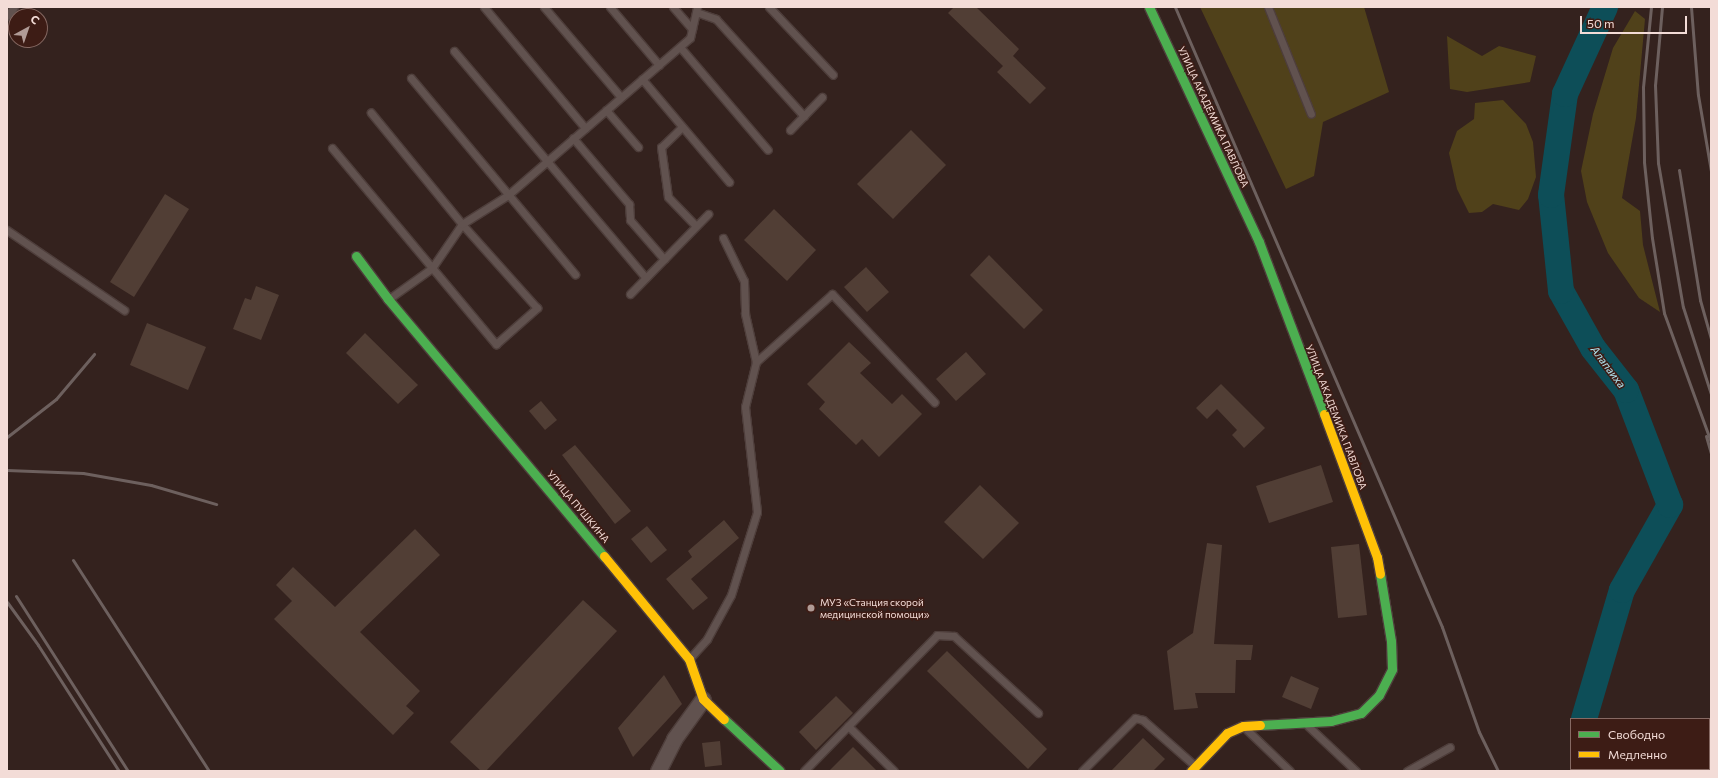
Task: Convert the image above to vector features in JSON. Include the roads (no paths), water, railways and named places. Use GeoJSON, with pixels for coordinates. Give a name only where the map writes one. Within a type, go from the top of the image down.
{"type":"FeatureCollection","features":[{"type":"Feature","properties":{"kind":"street","name":"УЛИЦА АКАДЕМИКА ПАВЛОВА"},"geometry":{"type":"LineString","coordinates":[[1149,7],[1259,242],[1377,557],[1387,606],[1392,669],[1380,695],[1361,713],[1331,721],[1243,726],[1227,733],[1193,769]]}},
{"type":"Feature","properties":{"kind":"street","name":"УЛИЦА ПУШКИНА"},"geometry":{"type":"LineString","coordinates":[[356,256],[388,299],[488,416],[689,658],[703,699],[780,771]]}},
{"type":"Feature","properties":{"kind":"street"},"geometry":{"type":"LineString","coordinates":[[658,771],[674,739],[703,699]]}},
{"type":"Feature","properties":{"kind":"lane"},"geometry":{"type":"LineString","coordinates":[[7,16],[14,7]]}},
{"type":"Feature","properties":{"kind":"lane"},"geometry":{"type":"LineString","coordinates":[[484,7],[585,128]]}},
{"type":"Feature","properties":{"kind":"lane"},"geometry":{"type":"LineString","coordinates":[[544,7],[621,97]]}},
{"type":"Feature","properties":{"kind":"lane"},"geometry":{"type":"LineString","coordinates":[[610,7],[659,65]]}},
{"type":"Feature","properties":{"kind":"lane"},"geometry":{"type":"LineString","coordinates":[[674,7],[692,29]]}},
{"type":"Feature","properties":{"kind":"lane"},"geometry":{"type":"LineString","coordinates":[[769,7],[833,76]]}},
{"type":"Feature","properties":{"kind":"lane"},"geometry":{"type":"LineString","coordinates":[[1268,7],[1311,114]]}},
{"type":"Feature","properties":{"kind":"lane"},"geometry":{"type":"LineString","coordinates":[[388,299],[432,268],[462,224],[508,195],[690,38],[697,10],[716,18],[804,116]]}},
{"type":"Feature","properties":{"kind":"lane"},"geometry":{"type":"LineString","coordinates":[[680,47],[768,150]]}},
{"type":"Feature","properties":{"kind":"lane"},"geometry":{"type":"LineString","coordinates":[[454,50],[646,278]]}},
{"type":"Feature","properties":{"kind":"lane"},"geometry":{"type":"LineString","coordinates":[[410,78],[575,274]]}},
{"type":"Feature","properties":{"kind":"lane"},"geometry":{"type":"LineString","coordinates":[[642,79],[729,182]]}},
{"type":"Feature","properties":{"kind":"lane"},"geometry":{"type":"LineString","coordinates":[[790,130],[822,97]]}},
{"type":"Feature","properties":{"kind":"lane"},"geometry":{"type":"LineString","coordinates":[[606,110],[638,147]]}},
{"type":"Feature","properties":{"kind":"lane"},"geometry":{"type":"LineString","coordinates":[[332,148],[496,344],[537,308],[462,224],[372,113]]}},
{"type":"Feature","properties":{"kind":"lane"},"geometry":{"type":"LineString","coordinates":[[682,127],[661,146],[668,197],[696,226]]}},
{"type":"Feature","properties":{"kind":"lane"},"geometry":{"type":"LineString","coordinates":[[573,138],[629,204],[630,220],[664,259]]}},
{"type":"Feature","properties":{"kind":"lane"},"geometry":{"type":"LineString","coordinates":[[630,294],[708,214]]}},
{"type":"Feature","properties":{"kind":"lane"},"geometry":{"type":"LineString","coordinates":[[7,230],[124,310]]}},
{"type":"Feature","properties":{"kind":"lane"},"geometry":{"type":"LineString","coordinates":[[689,658],[707,639],[731,595],[757,512],[745,407],[756,362],[745,314],[744,281],[723,238]]}},
{"type":"Feature","properties":{"kind":"lane"},"geometry":{"type":"LineString","coordinates":[[756,362],[832,294],[934,402]]}},
{"type":"Feature","properties":{"kind":"lane"},"geometry":{"type":"LineString","coordinates":[[804,771],[937,636],[946,634],[954,636],[1038,713]]}},
{"type":"Feature","properties":{"kind":"lane"},"geometry":{"type":"LineString","coordinates":[[1082,771],[1135,718],[1143,720],[1193,769]]}},
{"type":"Feature","properties":{"kind":"lane"},"geometry":{"type":"LineString","coordinates":[[1304,722],[1356,771]]}},
{"type":"Feature","properties":{"kind":"lane"},"geometry":{"type":"LineString","coordinates":[[848,726],[894,771]]}},
{"type":"Feature","properties":{"kind":"lane"},"geometry":{"type":"LineString","coordinates":[[1243,726],[1290,771]]}},
{"type":"Feature","properties":{"kind":"lane"},"geometry":{"type":"LineString","coordinates":[[1407,771],[1450,747]]}},
{"type":"Feature","properties":{"kind":"waterway","name":"Алапаиха"},"geometry":{"type":"LineString","coordinates":[[1584,718],[1622,590],[1670,505],[1626,390],[1593,348],[1561,291],[1551,195],[1565,94],[1605,7]]}},
{"type":"Feature","properties":{"kind":"railway"},"geometry":{"type":"LineString","coordinates":[[1175,7],[1442,627],[1479,732],[1498,771]]}},
{"type":"Feature","properties":{"kind":"railway"},"geometry":{"type":"LineString","coordinates":[[1651,7],[1643,87],[1644,162],[1652,238],[1664,313],[1711,442]]}},
{"type":"Feature","properties":{"kind":"railway"},"geometry":{"type":"LineString","coordinates":[[1662,7],[1655,85],[1658,163],[1683,307],[1711,394]]}},
{"type":"Feature","properties":{"kind":"railway"},"geometry":{"type":"LineString","coordinates":[[1691,7],[1698,95],[1711,171]]}},
{"type":"Feature","properties":{"kind":"railway"},"geometry":{"type":"LineString","coordinates":[[1679,170],[1700,300],[1711,339]]}},
{"type":"Feature","properties":{"kind":"railway"},"geometry":{"type":"LineString","coordinates":[[7,437],[56,399],[94,354]]}},
{"type":"Feature","properties":{"kind":"railway"},"geometry":{"type":"LineString","coordinates":[[1706,436],[1711,453]]}},
{"type":"Feature","properties":{"kind":"railway"},"geometry":{"type":"LineString","coordinates":[[7,470],[83,473],[151,485],[216,504]]}},
{"type":"Feature","properties":{"kind":"railway"},"geometry":{"type":"LineString","coordinates":[[73,560],[209,771]]}},
{"type":"Feature","properties":{"kind":"railway"},"geometry":{"type":"LineString","coordinates":[[16,596],[128,771]]}},
{"type":"Feature","properties":{"kind":"railway"},"geometry":{"type":"LineString","coordinates":[[7,602],[38,645],[119,771]]}},
{"type":"Feature","properties":{"kind":"place","name":"МУЗ «Станция скорой медицинской помощи»"},"geometry":{"type":"Point","coordinates":[811,608]}}]}
